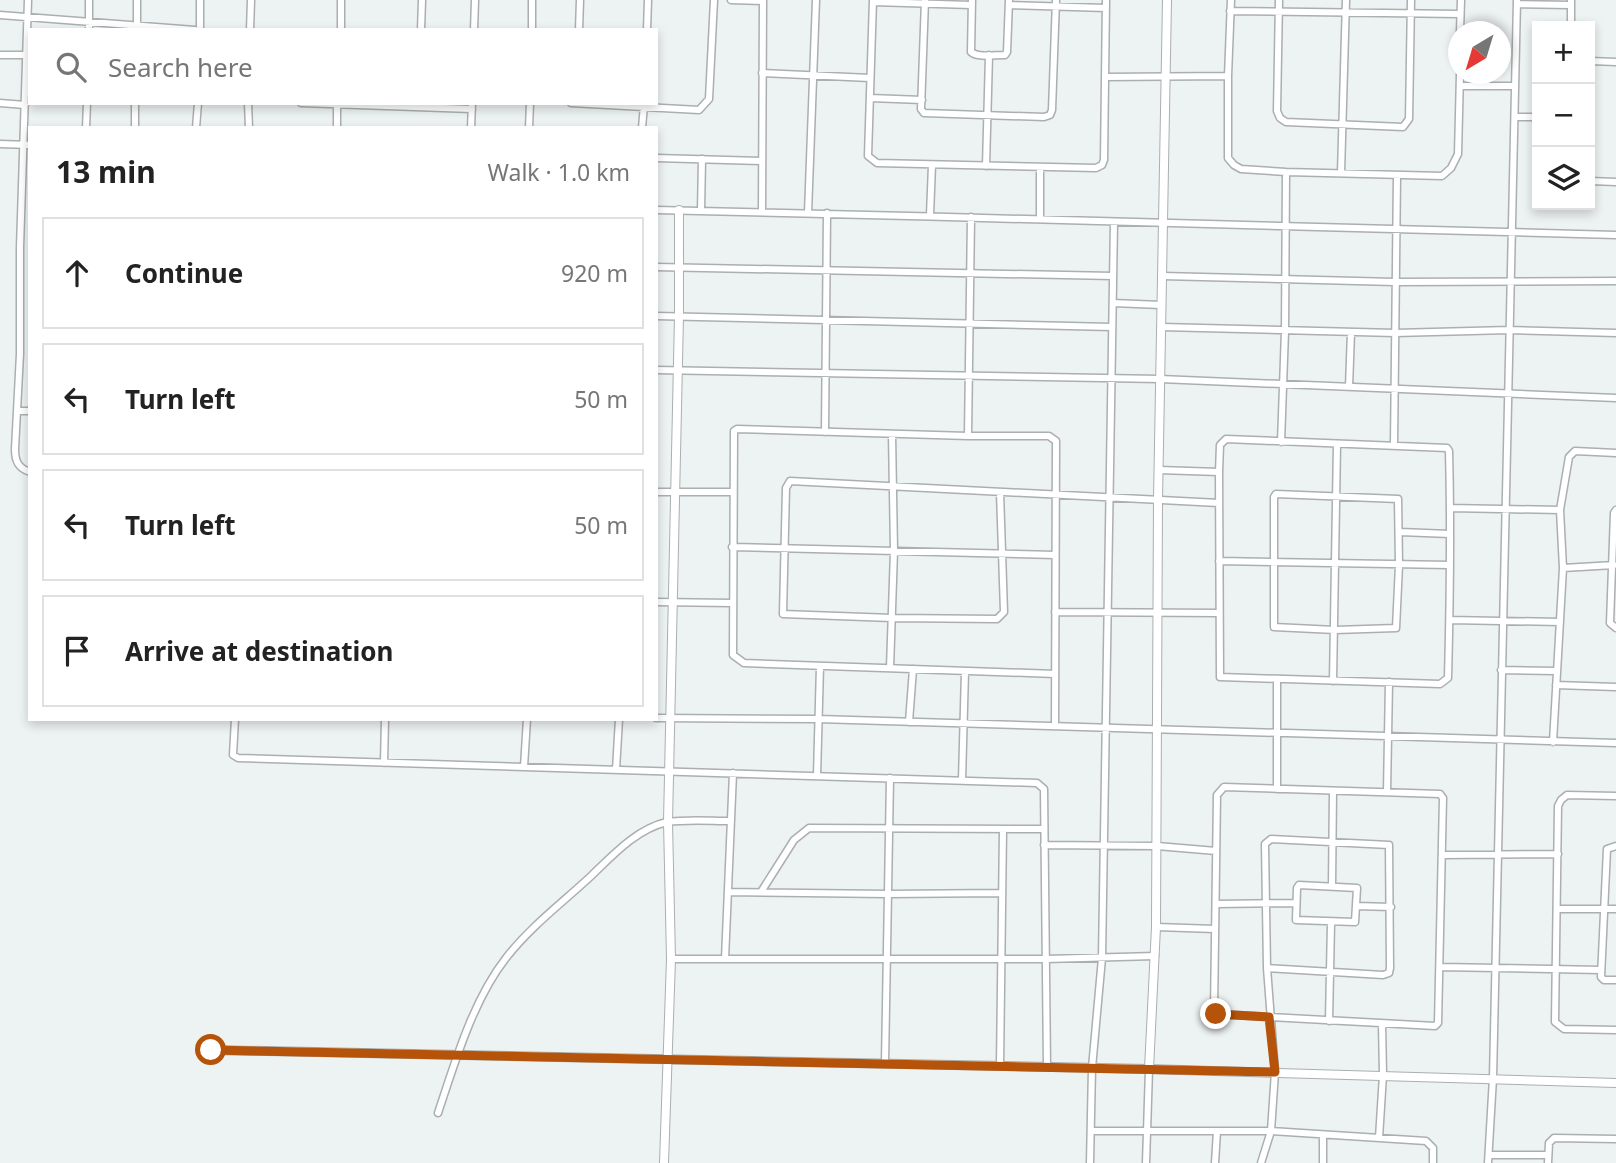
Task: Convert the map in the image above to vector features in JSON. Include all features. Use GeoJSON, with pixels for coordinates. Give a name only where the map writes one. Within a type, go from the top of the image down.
{"type":"FeatureCollection","features":[{"type":"Feature","properties":{"kind":"street"},"geometry":{"type":"LineString","coordinates":[[28,0],[24,104],[27,145],[26,199],[20,248],[20,354],[15,460],[28,471]]}},
{"type":"Feature","properties":{"kind":"street"},"geometry":{"type":"LineString","coordinates":[[89,0],[89,26]]}},
{"type":"Feature","properties":{"kind":"street"},"geometry":{"type":"LineString","coordinates":[[0,15],[28,16],[89,26],[137,28],[137,0]]}},
{"type":"Feature","properties":{"kind":"street"},"geometry":{"type":"LineString","coordinates":[[198,28],[200,0]]}},
{"type":"Feature","properties":{"kind":"street"},"geometry":{"type":"LineString","coordinates":[[250,28],[251,0]]}},
{"type":"Feature","properties":{"kind":"street"},"geometry":{"type":"LineString","coordinates":[[341,0],[341,28]]}},
{"type":"Feature","properties":{"kind":"street"},"geometry":{"type":"LineString","coordinates":[[422,0],[422,28]]}},
{"type":"Feature","properties":{"kind":"street"},"geometry":{"type":"LineString","coordinates":[[474,28],[475,0]]}},
{"type":"Feature","properties":{"kind":"street"},"geometry":{"type":"LineString","coordinates":[[532,0],[532,28]]}},
{"type":"Feature","properties":{"kind":"street"},"geometry":{"type":"LineString","coordinates":[[579,28],[580,0]]}},
{"type":"Feature","properties":{"kind":"street"},"geometry":{"type":"LineString","coordinates":[[647,28],[648,0]]}},
{"type":"Feature","properties":{"kind":"street"},"geometry":{"type":"LineString","coordinates":[[642,126],[644,105],[699,110],[709,99],[714,0]]}},
{"type":"Feature","properties":{"kind":"street"},"geometry":{"type":"LineString","coordinates":[[731,0],[763,0],[762,212]]}},
{"type":"Feature","properties":{"kind":"street"},"geometry":{"type":"LineString","coordinates":[[808,213],[816,0]]}},
{"type":"Feature","properties":{"kind":"street"},"geometry":{"type":"LineString","coordinates":[[1146,1163],[1156,927],[1158,499],[1167,0]]}},
{"type":"Feature","properties":{"kind":"street"},"geometry":{"type":"LineString","coordinates":[[1231,0],[1228,158],[1241,169],[1442,176],[1451,168],[1458,154],[1460,86],[1516,86]]}},
{"type":"Feature","properties":{"kind":"street"},"geometry":{"type":"LineString","coordinates":[[1279,0],[1277,111],[1280,118],[1286,122],[1404,127],[1407,123],[1411,0]]}},
{"type":"Feature","properties":{"kind":"street"},"geometry":{"type":"LineString","coordinates":[[1341,173],[1346,0]]}},
{"type":"Feature","properties":{"kind":"street"},"geometry":{"type":"LineString","coordinates":[[1460,21],[1461,0]]}},
{"type":"Feature","properties":{"kind":"street"},"geometry":{"type":"LineString","coordinates":[[873,1],[925,1],[971,3],[971,52],[974,55],[1005,55],[1009,3],[1106,4],[1102,165],[1096,168],[932,165],[871,161],[868,156],[873,1]]}},
{"type":"Feature","properties":{"kind":"street"},"geometry":{"type":"LineString","coordinates":[[925,1],[921,109],[927,114],[986,116],[1050,115],[1056,3]]}},
{"type":"Feature","properties":{"kind":"street"},"geometry":{"type":"LineString","coordinates":[[1570,21],[1570,3],[1517,2],[1493,1078],[1488,1159],[1548,1159],[1549,1143],[1554,1138],[1616,1139]]}},
{"type":"Feature","properties":{"kind":"street"},"geometry":{"type":"LineString","coordinates":[[1230,11],[1460,14]]}},
{"type":"Feature","properties":{"kind":"street"},"geometry":{"type":"LineString","coordinates":[[0,55],[27,55]]}},
{"type":"Feature","properties":{"kind":"street"},"geometry":{"type":"LineString","coordinates":[[986,166],[989,55]]}},
{"type":"Feature","properties":{"kind":"street"},"geometry":{"type":"LineString","coordinates":[[1595,61],[1616,62]]}},
{"type":"Feature","properties":{"kind":"street"},"geometry":{"type":"LineString","coordinates":[[762,73],[870,78]]}},
{"type":"Feature","properties":{"kind":"street"},"geometry":{"type":"LineString","coordinates":[[1105,77],[1228,76]]}},
{"type":"Feature","properties":{"kind":"street"},"geometry":{"type":"LineString","coordinates":[[870,98],[922,100]]}},
{"type":"Feature","properties":{"kind":"street"},"geometry":{"type":"LineString","coordinates":[[0,103],[24,104]]}},
{"type":"Feature","properties":{"kind":"street"},"geometry":{"type":"LineString","coordinates":[[86,126],[87,105]]}},
{"type":"Feature","properties":{"kind":"street"},"geometry":{"type":"LineString","coordinates":[[135,105],[135,126]]}},
{"type":"Feature","properties":{"kind":"street"},"geometry":{"type":"LineString","coordinates":[[196,126],[198,105]]}},
{"type":"Feature","properties":{"kind":"street"},"geometry":{"type":"LineString","coordinates":[[248,105],[249,126]]}},
{"type":"Feature","properties":{"kind":"street"},"geometry":{"type":"LineString","coordinates":[[337,105],[337,126]]}},
{"type":"Feature","properties":{"kind":"street"},"geometry":{"type":"LineString","coordinates":[[404,105],[472,106],[471,126]]}},
{"type":"Feature","properties":{"kind":"street"},"geometry":{"type":"LineString","coordinates":[[529,126],[530,105]]}},
{"type":"Feature","properties":{"kind":"street"},"geometry":{"type":"LineString","coordinates":[[1515,117],[1532,117]]}},
{"type":"Feature","properties":{"kind":"street"},"geometry":{"type":"LineString","coordinates":[[0,144],[27,145]]}},
{"type":"Feature","properties":{"kind":"street"},"geometry":{"type":"LineString","coordinates":[[658,158],[761,161]]}},
{"type":"Feature","properties":{"kind":"street"},"geometry":{"type":"LineString","coordinates":[[701,211],[702,159]]}},
{"type":"Feature","properties":{"kind":"street"},"geometry":{"type":"LineString","coordinates":[[930,215],[932,165]]}},
{"type":"Feature","properties":{"kind":"street"},"geometry":{"type":"LineString","coordinates":[[1040,167],[1040,218]]}},
{"type":"Feature","properties":{"kind":"street"},"geometry":{"type":"LineString","coordinates":[[1280,442],[1284,385],[1286,172]]}},
{"type":"Feature","properties":{"kind":"street"},"geometry":{"type":"LineString","coordinates":[[1394,445],[1397,175]]}},
{"type":"Feature","properties":{"kind":"street"},"geometry":{"type":"LineString","coordinates":[[1595,181],[1616,182]]}},
{"type":"Feature","properties":{"kind":"street"},"geometry":{"type":"LineString","coordinates":[[658,210],[1395,227],[1616,235]]}},
{"type":"Feature","properties":{"kind":"street"},"geometry":{"type":"LineString","coordinates":[[664,1163],[671,959],[668,822],[679,210]]}},
{"type":"Feature","properties":{"kind":"street"},"geometry":{"type":"LineString","coordinates":[[825,432],[827,213]]}},
{"type":"Feature","properties":{"kind":"street"},"geometry":{"type":"LineString","coordinates":[[968,436],[971,217]]}},
{"type":"Feature","properties":{"kind":"street"},"geometry":{"type":"LineString","coordinates":[[1090,1163],[1092,1068],[1102,958],[1114,222]]}},
{"type":"Feature","properties":{"kind":"street"},"geometry":{"type":"LineString","coordinates":[[20,248],[28,248]]}},
{"type":"Feature","properties":{"kind":"street"},"geometry":{"type":"LineString","coordinates":[[658,267],[1113,276]]}},
{"type":"Feature","properties":{"kind":"street"},"geometry":{"type":"LineString","coordinates":[[1162,276],[1395,282],[1616,281]]}},
{"type":"Feature","properties":{"kind":"street"},"geometry":{"type":"LineString","coordinates":[[1113,303],[1161,305]]}},
{"type":"Feature","properties":{"kind":"street"},"geometry":{"type":"LineString","coordinates":[[658,316],[1112,327]]}},
{"type":"Feature","properties":{"kind":"street"},"geometry":{"type":"LineString","coordinates":[[1161,327],[1395,333],[1509,330],[1616,333]]}},
{"type":"Feature","properties":{"kind":"street"},"geometry":{"type":"LineString","coordinates":[[1349,387],[1351,332]]}},
{"type":"Feature","properties":{"kind":"street"},"geometry":{"type":"LineString","coordinates":[[20,354],[28,354]]}},
{"type":"Feature","properties":{"kind":"street"},"geometry":{"type":"LineString","coordinates":[[658,370],[1160,379],[1616,398]]}},
{"type":"Feature","properties":{"kind":"street"},"geometry":{"type":"LineString","coordinates":[[17,411],[28,411]]}},
{"type":"Feature","properties":{"kind":"street"},"geometry":{"type":"LineString","coordinates":[[1055,674],[744,663],[738,660],[733,655],[732,435],[737,429],[1049,436],[1056,441],[1055,726]]}},
{"type":"Feature","properties":{"kind":"street"},"geometry":{"type":"LineString","coordinates":[[890,668],[894,551],[892,434]]}},
{"type":"Feature","properties":{"kind":"street"},"geometry":{"type":"LineString","coordinates":[[1226,439],[1280,442],[1447,448],[1450,620],[1448,678],[1445,682],[1440,684],[1220,677],[1220,444],[1226,439]]}},
{"type":"Feature","properties":{"kind":"street"},"geometry":{"type":"LineString","coordinates":[[1333,681],[1337,444]]}},
{"type":"Feature","properties":{"kind":"street"},"geometry":{"type":"LineString","coordinates":[[1553,742],[1563,568],[1560,510],[1572,454],[1575,451],[1616,453]]}},
{"type":"Feature","properties":{"kind":"street"},"geometry":{"type":"LineString","coordinates":[[1160,470],[1219,472]]}},
{"type":"Feature","properties":{"kind":"street"},"geometry":{"type":"LineString","coordinates":[[1000,492],[1003,612],[997,619],[783,614],[786,488],[790,481],[1219,503]]}},
{"type":"Feature","properties":{"kind":"street"},"geometry":{"type":"LineString","coordinates":[[658,492],[732,492]]}},
{"type":"Feature","properties":{"kind":"street"},"geometry":{"type":"LineString","coordinates":[[1275,495],[1338,496],[1396,498],[1400,501],[1396,628],[1335,630],[1273,627],[1275,495]]}},
{"type":"Feature","properties":{"kind":"street"},"geometry":{"type":"LineString","coordinates":[[1450,508],[1560,510]]}},
{"type":"Feature","properties":{"kind":"street"},"geometry":{"type":"LineString","coordinates":[[1616,510],[1611,623],[1616,628]]}},
{"type":"Feature","properties":{"kind":"street"},"geometry":{"type":"LineString","coordinates":[[1400,532],[1450,534]]}},
{"type":"Feature","properties":{"kind":"street"},"geometry":{"type":"LineString","coordinates":[[732,547],[1055,555]]}},
{"type":"Feature","properties":{"kind":"street"},"geometry":{"type":"LineString","coordinates":[[1219,561],[1450,565]]}},
{"type":"Feature","properties":{"kind":"street"},"geometry":{"type":"LineString","coordinates":[[1563,568],[1614,564]]}},
{"type":"Feature","properties":{"kind":"street"},"geometry":{"type":"LineString","coordinates":[[658,602],[733,603]]}},
{"type":"Feature","properties":{"kind":"street"},"geometry":{"type":"LineString","coordinates":[[1055,612],[1219,613]]}},
{"type":"Feature","properties":{"kind":"street"},"geometry":{"type":"LineString","coordinates":[[1450,620],[1560,622]]}},
{"type":"Feature","properties":{"kind":"street"},"geometry":{"type":"LineString","coordinates":[[817,776],[820,666]]}},
{"type":"Feature","properties":{"kind":"street"},"geometry":{"type":"LineString","coordinates":[[909,722],[913,669]]}},
{"type":"Feature","properties":{"kind":"street"},"geometry":{"type":"LineString","coordinates":[[1501,670],[1557,671]]}},
{"type":"Feature","properties":{"kind":"street"},"geometry":{"type":"LineString","coordinates":[[961,780],[965,671]]}},
{"type":"Feature","properties":{"kind":"street"},"geometry":{"type":"LineString","coordinates":[[1277,679],[1277,789]]}},
{"type":"Feature","properties":{"kind":"street"},"geometry":{"type":"LineString","coordinates":[[1387,792],[1389,682]]}},
{"type":"Feature","properties":{"kind":"street"},"geometry":{"type":"LineString","coordinates":[[1556,685],[1616,687]]}},
{"type":"Feature","properties":{"kind":"street"},"geometry":{"type":"LineString","coordinates":[[658,718],[818,719],[1616,743]]}},
{"type":"Feature","properties":{"kind":"street"},"geometry":{"type":"LineString","coordinates":[[235,721],[233,755],[238,758],[1037,783],[1044,789],[1047,1067]]}},
{"type":"Feature","properties":{"kind":"street"},"geometry":{"type":"LineString","coordinates":[[384,763],[385,721]]}},
{"type":"Feature","properties":{"kind":"street"},"geometry":{"type":"LineString","coordinates":[[524,767],[527,721]]}},
{"type":"Feature","properties":{"kind":"street"},"geometry":{"type":"LineString","coordinates":[[617,769],[619,721]]}},
{"type":"Feature","properties":{"kind":"street"},"geometry":{"type":"LineString","coordinates":[[725,959],[733,773]]}},
{"type":"Feature","properties":{"kind":"street"},"geometry":{"type":"LineString","coordinates":[[885,1063],[890,778]]}},
{"type":"Feature","properties":{"kind":"street"},"geometry":{"type":"LineString","coordinates":[[1224,787],[1333,791],[1440,794],[1443,798],[1440,967],[1438,1023],[1435,1026],[1219,1015],[1214,1011],[1219,790],[1224,787]]}},
{"type":"Feature","properties":{"kind":"street"},"geometry":{"type":"LineString","coordinates":[[1332,886],[1333,791]]}},
{"type":"Feature","properties":{"kind":"street"},"geometry":{"type":"LineString","coordinates":[[1616,796],[1567,795],[1559,806],[1555,1022],[1559,1027],[1616,1030]]}},
{"type":"Feature","properties":{"kind":"street"},"geometry":{"type":"LineString","coordinates":[[438,1113],[458,1055],[486,992],[506,958],[546,916],[628,842],[647,829],[668,822],[731,821]]}},
{"type":"Feature","properties":{"kind":"street"},"geometry":{"type":"LineString","coordinates":[[761,892],[794,840],[809,828],[1044,828]]}},
{"type":"Feature","properties":{"kind":"street"},"geometry":{"type":"LineString","coordinates":[[1000,1066],[1003,829]]}},
{"type":"Feature","properties":{"kind":"street"},"geometry":{"type":"LineString","coordinates":[[1261,1163],[1271,1131],[1275,1072],[1269,1017],[1267,968],[1265,844],[1267,840],[1389,845],[1389,972],[1383,975],[1267,968]]}},
{"type":"Feature","properties":{"kind":"street"},"geometry":{"type":"LineString","coordinates":[[1044,845],[1157,846],[1216,851]]}},
{"type":"Feature","properties":{"kind":"street"},"geometry":{"type":"LineString","coordinates":[[1616,846],[1607,849],[1601,970],[1602,979],[1616,980]]}},
{"type":"Feature","properties":{"kind":"street"},"geometry":{"type":"LineString","coordinates":[[1442,855],[1558,854]]}},
{"type":"Feature","properties":{"kind":"street"},"geometry":{"type":"LineString","coordinates":[[1299,885],[1357,888],[1355,922],[1296,920],[1296,903],[1299,885]]}},
{"type":"Feature","properties":{"kind":"street"},"geometry":{"type":"LineString","coordinates":[[728,892],[1002,893]]}},
{"type":"Feature","properties":{"kind":"street"},"geometry":{"type":"LineString","coordinates":[[1216,904],[1296,903]]}},
{"type":"Feature","properties":{"kind":"street"},"geometry":{"type":"LineString","coordinates":[[1356,906],[1391,907]]}},
{"type":"Feature","properties":{"kind":"street"},"geometry":{"type":"LineString","coordinates":[[1557,909],[1616,909]]}},
{"type":"Feature","properties":{"kind":"street"},"geometry":{"type":"LineString","coordinates":[[1329,1021],[1331,923]]}},
{"type":"Feature","properties":{"kind":"street"},"geometry":{"type":"LineString","coordinates":[[1156,927],[1215,929]]}},
{"type":"Feature","properties":{"kind":"street"},"geometry":{"type":"LineString","coordinates":[[671,959],[1046,959],[1155,956]]}},
{"type":"Feature","properties":{"kind":"street"},"geometry":{"type":"LineString","coordinates":[[1440,967],[1601,970]]}},
{"type":"Feature","properties":{"kind":"street"},"geometry":{"type":"LineString","coordinates":[[1379,1138],[1383,1075],[1382,1024]]}},
{"type":"Feature","properties":{"kind":"street"},"geometry":{"type":"LineString","coordinates":[[211,1050],[1149,1069],[1616,1083]]}},
{"type":"Feature","properties":{"kind":"street"},"geometry":{"type":"LineString","coordinates":[[1215,1163],[1217,1130]]}},
{"type":"Feature","properties":{"kind":"street"},"geometry":{"type":"LineString","coordinates":[[1091,1131],[1271,1131],[1426,1141],[1433,1148],[1433,1163]]}},
{"type":"Feature","properties":{"kind":"street"},"geometry":{"type":"LineString","coordinates":[[1323,1135],[1323,1163]]}},
{"type":"Feature","properties":{"kind":"route"},"geometry":{"type":"LineString","coordinates":[[211,1050],[1275,1072],[1269,1017],[1216,1014]]}}]}
